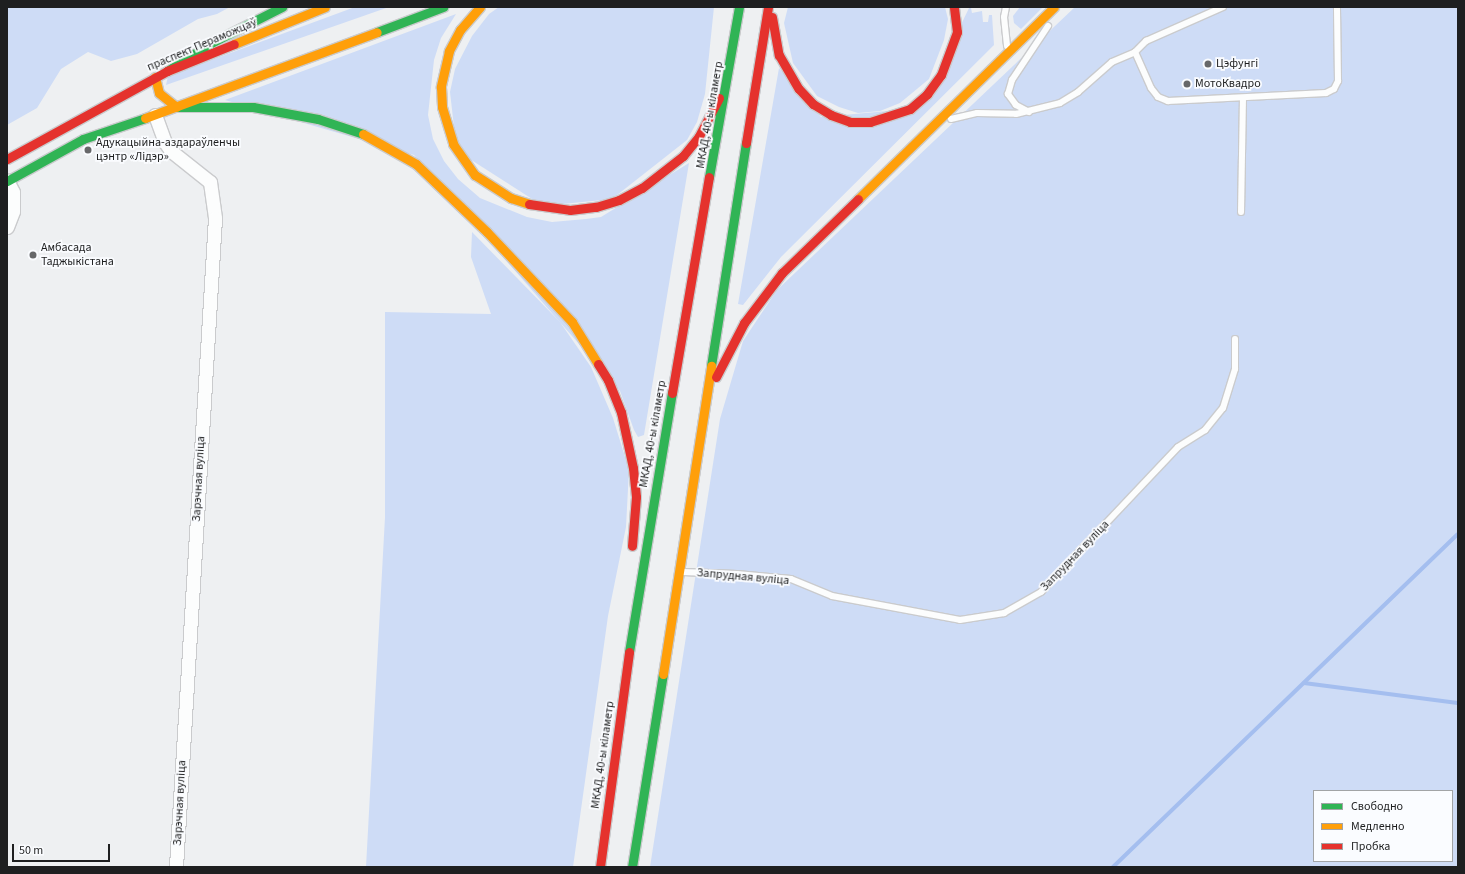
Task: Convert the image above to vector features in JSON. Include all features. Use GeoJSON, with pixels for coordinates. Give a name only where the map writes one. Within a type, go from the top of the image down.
{"type":"FeatureCollection","features":[{"type":"Feature","properties":{"kind":"main road"},"geometry":{"type":"LineString","coordinates":[[167,71],[211,43],[282,7]]}},
{"type":"Feature","properties":{"kind":"main road","name":"праспект Пераможцаў"},"geometry":{"type":"LineString","coordinates":[[7,160],[167,71],[325,7]]}},
{"type":"Feature","properties":{"kind":"main road"},"geometry":{"type":"LineString","coordinates":[[7,180],[84,139],[155,115],[443,7]]}},
{"type":"Feature","properties":{"kind":"main road"},"geometry":{"type":"LineString","coordinates":[[480,7],[460,30],[444,69],[442,101],[447,127],[453,144],[475,175],[492,187],[529,204],[570,210],[596,207],[619,200],[642,188],[683,156],[699,136],[729,79]]}},
{"type":"Feature","properties":{"kind":"main road","name":"МКАД, 40-ы кіламетр"},"geometry":{"type":"LineString","coordinates":[[600,867],[638,593],[729,79],[739,7]]}},
{"type":"Feature","properties":{"kind":"main road"},"geometry":{"type":"LineString","coordinates":[[769,7],[780,54],[799,89],[813,104],[831,115],[850,122],[870,122],[910,109],[927,94],[941,75],[952,50],[957,32],[954,7]]}},
{"type":"Feature","properties":{"kind":"main road"},"geometry":{"type":"LineString","coordinates":[[632,867],[769,7]]}},
{"type":"Feature","properties":{"kind":"main road"},"geometry":{"type":"LineString","coordinates":[[707,394],[744,323],[782,273],[1054,7]]}},
{"type":"Feature","properties":{"kind":"main road"},"geometry":{"type":"LineString","coordinates":[[155,77],[159,93],[176,107],[224,104],[253,107],[318,119],[361,133],[416,164],[487,232],[572,322],[608,380],[621,412],[633,468],[636,497],[633,562],[638,593]]}},
{"type":"Feature","properties":{"kind":"street","name":"Зарэчная вуліца"},"geometry":{"type":"LineString","coordinates":[[155,115],[165,142],[172,151],[210,182],[215,218],[176,867]]}},
{"type":"Feature","properties":{"kind":"street"},"geometry":{"type":"LineString","coordinates":[[7,180],[13,192],[12,211],[7,227]]}},
{"type":"Feature","properties":{"kind":"lane"},"geometry":{"type":"LineString","coordinates":[[1006,7],[1004,17],[1008,53]]}},
{"type":"Feature","properties":{"kind":"lane"},"geometry":{"type":"LineString","coordinates":[[1029,112],[1016,104],[1008,94],[1012,80],[1060,7]]}},
{"type":"Feature","properties":{"kind":"lane"},"geometry":{"type":"LineString","coordinates":[[935,123],[977,113],[1016,114],[1029,112],[1060,103],[1078,92],[1112,62],[1135,52],[1146,41],[1223,7]]}},
{"type":"Feature","properties":{"kind":"lane"},"geometry":{"type":"LineString","coordinates":[[1135,52],[1150,88],[1158,97],[1168,101],[1326,93],[1334,89],[1338,81],[1337,7]]}},
{"type":"Feature","properties":{"kind":"lane"},"geometry":{"type":"LineString","coordinates":[[1241,212],[1244,98]]}},
{"type":"Feature","properties":{"kind":"lane","name":"Запрудная вуліца"},"geometry":{"type":"LineString","coordinates":[[679,572],[736,574],[791,579],[832,596],[960,620],[1004,613],[1041,592],[1178,447],[1204,430],[1223,408],[1235,369],[1235,339]]}},
{"type":"Feature","properties":{"kind":"shaded area"},"geometry":{"type":"Polygon","coordinates":[[[7,7],[230,7],[217,14],[198,19],[137,54],[111,61],[88,52],[61,69],[37,108],[7,125],[7,7]]]}},
{"type":"Feature","properties":{"kind":"shaded area"},"geometry":{"type":"Polygon","coordinates":[[[355,7],[389,7],[166,85],[168,76],[355,7]]]}},
{"type":"Feature","properties":{"kind":"shaded area"},"geometry":{"type":"Polygon","coordinates":[[[499,7],[714,7],[705,94],[697,122],[687,140],[612,199],[543,206],[465,156],[455,136],[450,92],[455,69],[472,36],[489,14],[499,7]]]}},
{"type":"Feature","properties":{"kind":"shaded area"},"geometry":{"type":"Polygon","coordinates":[[[788,7],[945,7],[948,19],[944,40],[929,79],[900,103],[880,111],[858,113],[839,107],[817,96],[793,63],[784,23],[788,7]]]}},
{"type":"Feature","properties":{"kind":"shaded area"},"geometry":{"type":"Polygon","coordinates":[[[1020,7],[1043,7],[1021,29],[1014,23],[1013,16],[1020,7]]]}},
{"type":"Feature","properties":{"kind":"shaded area"},"geometry":{"type":"Polygon","coordinates":[[[1075,7],[1458,7],[1458,867],[650,867],[720,419],[743,341],[777,290],[1075,7]]]}},
{"type":"Feature","properties":{"kind":"shaded area"},"geometry":{"type":"Polygon","coordinates":[[[969,8],[971,8],[972,13],[982,11],[983,22],[988,22],[989,15],[992,15],[994,45],[781,257],[743,305],[738,304],[779,68],[821,117],[921,108],[969,8]]]}},
{"type":"Feature","properties":{"kind":"shaded area"},"geometry":{"type":"Polygon","coordinates":[[[456,14],[441,38],[434,60],[428,115],[433,139],[444,161],[458,179],[480,198],[527,217],[552,222],[601,217],[689,163],[644,435],[638,437],[634,430],[620,391],[414,155],[225,100],[456,14]]]}},
{"type":"Feature","properties":{"kind":"shaded area"},"geometry":{"type":"Polygon","coordinates":[[[472,232],[560,322],[591,367],[613,418],[629,470],[626,527],[608,616],[573,867],[366,867],[385,517],[385,312],[491,314],[471,257],[472,232]]]}},
{"type":"Feature","properties":{"kind":"waterway"},"geometry":{"type":"LineString","coordinates":[[1113,867],[1458,534]]}},
{"type":"Feature","properties":{"kind":"waterway"},"geometry":{"type":"LineString","coordinates":[[1304,683],[1458,703]]}},
{"type":"Feature","properties":{"kind":"traffic: fast"},"geometry":{"type":"LineString","coordinates":[[167,71],[211,43],[282,7]]}},
{"type":"Feature","properties":{"kind":"traffic: fast"},"geometry":{"type":"LineString","coordinates":[[377,32],[443,7]]}},
{"type":"Feature","properties":{"kind":"traffic: fast"},"geometry":{"type":"LineString","coordinates":[[709,177],[739,7]]}},
{"type":"Feature","properties":{"kind":"traffic: fast"},"geometry":{"type":"LineString","coordinates":[[176,107],[253,107],[318,119],[363,134]]}},
{"type":"Feature","properties":{"kind":"traffic: fast"},"geometry":{"type":"LineString","coordinates":[[7,181],[83,139],[145,118]]}},
{"type":"Feature","properties":{"kind":"traffic: fast"},"geometry":{"type":"LineString","coordinates":[[711,366],[746,143]]}},
{"type":"Feature","properties":{"kind":"traffic: fast"},"geometry":{"type":"LineString","coordinates":[[629,652],[672,393]]}},
{"type":"Feature","properties":{"kind":"traffic: fast"},"geometry":{"type":"LineString","coordinates":[[632,867],[663,674]]}},
{"type":"Feature","properties":{"kind":"traffic: slow"},"geometry":{"type":"LineString","coordinates":[[234,44],[325,7]]}},
{"type":"Feature","properties":{"kind":"traffic: slow"},"geometry":{"type":"LineString","coordinates":[[480,7],[460,30],[449,51],[441,87],[442,107],[453,144],[475,175],[511,198],[529,204]]}},
{"type":"Feature","properties":{"kind":"traffic: slow"},"geometry":{"type":"LineString","coordinates":[[858,199],[1054,7]]}},
{"type":"Feature","properties":{"kind":"traffic: slow"},"geometry":{"type":"LineString","coordinates":[[145,118],[377,32]]}},
{"type":"Feature","properties":{"kind":"traffic: slow"},"geometry":{"type":"LineString","coordinates":[[155,77],[159,93],[176,107]]}},
{"type":"Feature","properties":{"kind":"traffic: slow"},"geometry":{"type":"LineString","coordinates":[[363,134],[416,164],[487,232],[572,322],[598,364]]}},
{"type":"Feature","properties":{"kind":"traffic: slow"},"geometry":{"type":"LineString","coordinates":[[663,674],[711,366]]}},
{"type":"Feature","properties":{"kind":"traffic: jam"},"geometry":{"type":"LineString","coordinates":[[746,143],[768,7]]}},
{"type":"Feature","properties":{"kind":"traffic: jam"},"geometry":{"type":"LineString","coordinates":[[772,17],[779,55],[799,89],[813,104],[831,115],[850,122],[870,122],[910,109],[927,94],[941,75],[957,32],[954,7]]}},
{"type":"Feature","properties":{"kind":"traffic: jam"},"geometry":{"type":"LineString","coordinates":[[7,159],[167,71],[234,44]]}},
{"type":"Feature","properties":{"kind":"traffic: jam"},"geometry":{"type":"LineString","coordinates":[[529,204],[570,210],[596,207],[619,200],[642,188],[683,156],[699,136],[719,98]]}},
{"type":"Feature","properties":{"kind":"traffic: jam"},"geometry":{"type":"LineString","coordinates":[[672,393],[709,177]]}},
{"type":"Feature","properties":{"kind":"traffic: jam"},"geometry":{"type":"LineString","coordinates":[[716,377],[744,323],[782,273],[858,199]]}},
{"type":"Feature","properties":{"kind":"traffic: jam"},"geometry":{"type":"LineString","coordinates":[[598,364],[608,380],[621,412],[633,468],[636,497],[632,546]]}},
{"type":"Feature","properties":{"kind":"traffic: jam"},"geometry":{"type":"LineString","coordinates":[[600,867],[629,652]]}},
{"type":"Feature","properties":{"kind":"place","name":"Цэфунгі"},"geometry":{"type":"Point","coordinates":[1208,64]}},
{"type":"Feature","properties":{"kind":"place","name":"МотоКвадро"},"geometry":{"type":"Point","coordinates":[1187,84]}},
{"type":"Feature","properties":{"kind":"place","name":"Адукацыйна-аздараўленчы цэнтр «Лідэр»"},"geometry":{"type":"Point","coordinates":[88,150]}},
{"type":"Feature","properties":{"kind":"place","name":"Амбасада Таджыкістана"},"geometry":{"type":"Point","coordinates":[33,255]}}]}
